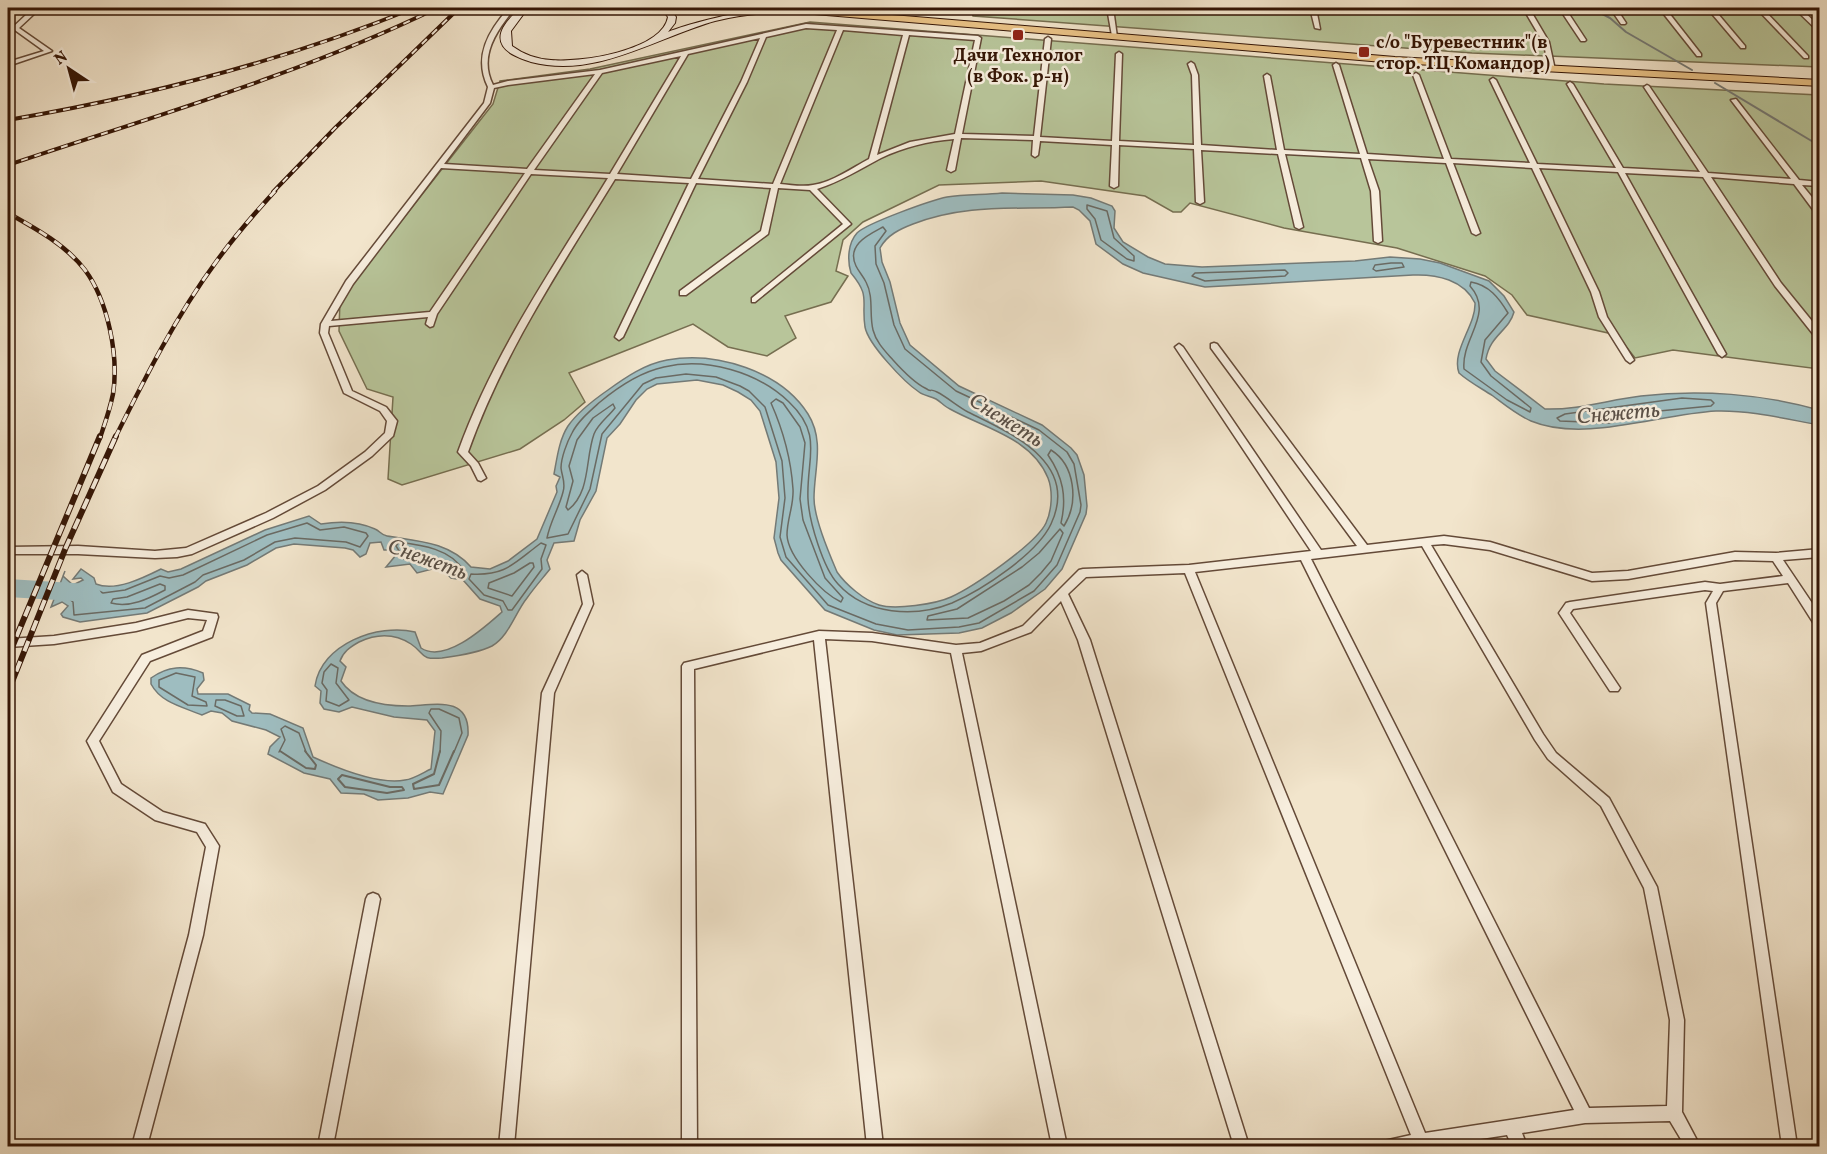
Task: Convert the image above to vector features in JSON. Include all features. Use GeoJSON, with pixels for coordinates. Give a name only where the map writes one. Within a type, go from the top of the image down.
{"type":"FeatureCollection","features":[{"type":"Feature","properties":{"kind":"main road"},"geometry":{"type":"LineString","coordinates":[[779,8],[1395,60],[1820,83]]}},
{"type":"Feature","properties":{"kind":"street"},"geometry":{"type":"LineString","coordinates":[[8,64],[49,51],[15,28],[31,14],[21,8]]}},
{"type":"Feature","properties":{"kind":"street"},"geometry":{"type":"LineString","coordinates":[[491,87],[485,79],[488,43],[501,19],[512,8]]}},
{"type":"Feature","properties":{"kind":"street"},"geometry":{"type":"LineString","coordinates":[[524,8],[508,27],[505,43],[514,52],[534,60],[566,63],[601,60],[633,51],[692,26],[724,17],[770,10],[824,11]]}},
{"type":"Feature","properties":{"kind":"street"},"geometry":{"type":"LineString","coordinates":[[656,40],[671,23],[670,14],[665,8]]}},
{"type":"Feature","properties":{"kind":"street"},"geometry":{"type":"LineString","coordinates":[[1110,8],[1115,36]]}},
{"type":"Feature","properties":{"kind":"street"},"geometry":{"type":"LineString","coordinates":[[1313,8],[1318,28]]}},
{"type":"Feature","properties":{"kind":"street"},"geometry":{"type":"LineString","coordinates":[[1526,8],[1546,42],[1552,69]]}},
{"type":"Feature","properties":{"kind":"street"},"geometry":{"type":"LineString","coordinates":[[1562,8],[1583,40]]}},
{"type":"Feature","properties":{"kind":"street"},"geometry":{"type":"LineString","coordinates":[[1613,8],[1623,23]]}},
{"type":"Feature","properties":{"kind":"street"},"geometry":{"type":"LineString","coordinates":[[1662,8],[1700,55]]}},
{"type":"Feature","properties":{"kind":"street"},"geometry":{"type":"LineString","coordinates":[[1710,8],[1743,47]]}},
{"type":"Feature","properties":{"kind":"street"},"geometry":{"type":"LineString","coordinates":[[1759,8],[1806,57]]}},
{"type":"Feature","properties":{"kind":"street"},"geometry":{"type":"LineString","coordinates":[[1797,8],[1820,31]]}},
{"type":"Feature","properties":{"kind":"street"},"geometry":{"type":"LineString","coordinates":[[491,87],[600,72],[806,26],[978,38],[956,136],[951,170]]}},
{"type":"Feature","properties":{"kind":"street"},"geometry":{"type":"LineString","coordinates":[[684,293],[765,232],[775,187],[841,28]]}},
{"type":"Feature","properties":{"kind":"street"},"geometry":{"type":"LineString","coordinates":[[872,161],[906,34]]}},
{"type":"Feature","properties":{"kind":"street"},"geometry":{"type":"LineString","coordinates":[[619,337],[744,82],[764,35]]}},
{"type":"Feature","properties":{"kind":"street"},"geometry":{"type":"LineString","coordinates":[[1035,155],[1035,138],[1048,39]]}},
{"type":"Feature","properties":{"kind":"street"},"geometry":{"type":"LineString","coordinates":[[481,478],[475,465],[463,452],[470,430],[496,372],[686,52]]}},
{"type":"Feature","properties":{"kind":"street"},"geometry":{"type":"LineString","coordinates":[[1114,186],[1119,54]]}},
{"type":"Feature","properties":{"kind":"street"},"geometry":{"type":"LineString","coordinates":[[1191,64],[1195,75],[1200,202]]}},
{"type":"Feature","properties":{"kind":"street"},"geometry":{"type":"LineString","coordinates":[[1336,65],[1375,191],[1378,241]]}},
{"type":"Feature","properties":{"kind":"street"},"geometry":{"type":"LineString","coordinates":[[430,324],[434,314],[529,171],[600,72]]}},
{"type":"Feature","properties":{"kind":"street"},"geometry":{"type":"LineString","coordinates":[[1416,75],[1476,233]]}},
{"type":"Feature","properties":{"kind":"street"},"geometry":{"type":"LineString","coordinates":[[1267,76],[1281,151],[1299,227]]}},
{"type":"Feature","properties":{"kind":"street"},"geometry":{"type":"LineString","coordinates":[[1493,80],[1594,292],[1603,317],[1630,360]]}},
{"type":"Feature","properties":{"kind":"street"},"geometry":{"type":"LineString","coordinates":[[1570,84],[1622,171],[1722,354]]}},
{"type":"Feature","properties":{"kind":"street"},"geometry":{"type":"LineString","coordinates":[[8,551],[80,550],[169,556],[188,551],[316,493],[350,470],[390,434],[392,421],[383,409],[348,393],[324,333],[325,324],[349,283],[487,103],[491,87]]}},
{"type":"Feature","properties":{"kind":"street"},"geometry":{"type":"LineString","coordinates":[[1647,87],[1778,284],[1820,337]]}},
{"type":"Feature","properties":{"kind":"street"},"geometry":{"type":"LineString","coordinates":[[1734,100],[1820,213]]}},
{"type":"Feature","properties":{"kind":"street"},"geometry":{"type":"LineString","coordinates":[[438,166],[812,188],[837,181],[880,156],[913,144],[956,136],[1198,146],[1707,175],[1820,184]]}},
{"type":"Feature","properties":{"kind":"street"},"geometry":{"type":"LineString","coordinates":[[754,300],[847,224],[812,188]]}},
{"type":"Feature","properties":{"kind":"street"},"geometry":{"type":"LineString","coordinates":[[325,324],[434,314]]}},
{"type":"Feature","properties":{"kind":"street"},"geometry":{"type":"LineString","coordinates":[[1214,346],[1364,548]]}},
{"type":"Feature","properties":{"kind":"street"},"geometry":{"type":"LineString","coordinates":[[1179,347],[1318,554]]}},
{"type":"Feature","properties":{"kind":"street"},"geometry":{"type":"LineString","coordinates":[[689,1146],[688,666],[819,635],[872,637],[956,649],[981,647],[1027,629],[1083,573],[1189,569],[1444,540],[1490,546],[1592,577],[1628,575],[1735,556],[1776,558],[1820,553]]}},
{"type":"Feature","properties":{"kind":"street"},"geometry":{"type":"LineString","coordinates":[[1424,541],[1539,737],[1552,756],[1605,802],[1650,887],[1677,1020],[1674,1113],[1693,1146]]}},
{"type":"Feature","properties":{"kind":"street"},"geometry":{"type":"LineString","coordinates":[[1304,556],[1585,1116]]}},
{"type":"Feature","properties":{"kind":"street"},"geometry":{"type":"LineString","coordinates":[[1776,558],[1820,624]]}},
{"type":"Feature","properties":{"kind":"street"},"geometry":{"type":"LineString","coordinates":[[1189,569],[1422,1144]]}},
{"type":"Feature","properties":{"kind":"street"},"geometry":{"type":"LineString","coordinates":[[506,1146],[548,693],[588,604],[582,575]]}},
{"type":"Feature","properties":{"kind":"street"},"geometry":{"type":"LineString","coordinates":[[1614,688],[1564,613],[1570,606],[1705,586],[1720,588],[1790,579]]}},
{"type":"Feature","properties":{"kind":"street"},"geometry":{"type":"LineString","coordinates":[[1720,588],[1711,603],[1790,1146]]}},
{"type":"Feature","properties":{"kind":"street"},"geometry":{"type":"LineString","coordinates":[[1063,594],[1084,640],[1242,1146]]}},
{"type":"Feature","properties":{"kind":"street"},"geometry":{"type":"LineString","coordinates":[[8,643],[54,640],[125,629],[188,614],[213,617],[208,634],[146,658],[93,741],[117,788],[159,816],[201,828],[213,846],[196,935],[140,1146]]}},
{"type":"Feature","properties":{"kind":"street"},"geometry":{"type":"LineString","coordinates":[[819,635],[875,1146]]}},
{"type":"Feature","properties":{"kind":"street"},"geometry":{"type":"LineString","coordinates":[[956,649],[1060,1146]]}},
{"type":"Feature","properties":{"kind":"street"},"geometry":{"type":"LineString","coordinates":[[326,1146],[373,900]]}},
{"type":"Feature","properties":{"kind":"street"},"geometry":{"type":"LineString","coordinates":[[1389,1146],[1422,1144],[1585,1116],[1674,1113]]}},
{"type":"Feature","properties":{"kind":"street"},"geometry":{"type":"LineString","coordinates":[[1511,1127],[1520,1146]]}},
{"type":"Feature","properties":{"kind":"green space"},"geometry":{"type":"Polygon","coordinates":[[[971,8],[1819,8],[1819,67],[1472,53],[973,16],[971,8]]]}},
{"type":"Feature","properties":{"kind":"green space"},"geometry":{"type":"Polygon","coordinates":[[[810,22],[1604,84],[1819,95],[1819,369],[1673,350],[1635,358],[1617,335],[1527,315],[1512,295],[1485,276],[1397,248],[1284,228],[1190,203],[1181,212],[1173,212],[1145,196],[1041,181],[939,185],[863,222],[843,240],[836,271],[848,276],[831,302],[785,316],[796,338],[767,356],[728,347],[693,324],[569,373],[585,402],[564,420],[520,449],[402,485],[388,479],[393,397],[367,389],[339,331],[340,299],[493,104],[500,81],[590,69],[810,22]]]}},
{"type":"Feature","properties":{"kind":"water"},"geometry":{"type":"Polygon","coordinates":[[[1002,193],[1073,195],[1091,198],[1112,206],[1115,211],[1114,228],[1123,242],[1165,264],[1202,267],[1355,261],[1390,257],[1440,263],[1489,281],[1504,296],[1514,312],[1508,324],[1491,344],[1486,359],[1495,371],[1545,409],[1581,406],[1641,396],[1708,393],[1776,400],[1819,410],[1819,425],[1755,413],[1716,411],[1598,428],[1552,427],[1521,416],[1459,373],[1458,356],[1472,320],[1475,303],[1464,289],[1449,280],[1413,275],[1205,287],[1143,273],[1123,264],[1096,244],[1090,221],[1073,207],[973,210],[933,217],[913,224],[894,233],[883,243],[880,248],[882,262],[890,282],[900,323],[910,345],[959,386],[1042,425],[1071,448],[1077,455],[1084,475],[1087,506],[1086,514],[1062,569],[1045,589],[1011,613],[982,628],[959,633],[897,635],[874,630],[825,610],[781,560],[778,553],[774,538],[779,498],[776,462],[760,411],[751,400],[738,392],[723,385],[697,380],[657,384],[647,389],[607,438],[596,491],[580,520],[574,541],[554,543],[547,560],[550,569],[527,598],[498,642],[474,652],[435,658],[424,656],[405,640],[392,636],[378,636],[359,642],[343,655],[340,661],[346,667],[341,681],[354,694],[362,698],[389,705],[448,705],[463,713],[467,722],[468,735],[443,794],[430,792],[408,798],[378,800],[364,794],[341,793],[330,779],[304,773],[268,754],[270,747],[280,737],[266,730],[232,721],[222,713],[211,711],[202,715],[173,704],[155,690],[151,684],[151,678],[176,668],[203,673],[204,680],[197,689],[198,694],[228,694],[250,705],[249,710],[252,713],[270,714],[303,728],[313,757],[371,778],[395,781],[412,778],[431,769],[435,731],[427,720],[394,717],[352,707],[339,712],[324,709],[320,703],[321,691],[315,686],[320,671],[328,659],[353,640],[369,634],[400,630],[415,632],[421,648],[431,652],[453,648],[464,642],[502,612],[500,606],[480,599],[463,580],[451,578],[440,567],[417,573],[410,564],[386,567],[396,555],[390,550],[384,550],[381,542],[370,543],[366,554],[360,557],[353,550],[345,548],[294,544],[276,548],[247,565],[206,581],[147,613],[80,622],[63,617],[61,614],[68,606],[62,602],[51,607],[63,576],[73,585],[83,580],[73,579],[81,569],[94,578],[96,584],[120,585],[138,580],[161,569],[168,572],[181,569],[265,530],[309,516],[321,524],[355,523],[369,526],[385,535],[432,544],[453,552],[471,567],[490,569],[508,561],[537,539],[557,492],[556,486],[560,477],[554,474],[560,443],[565,431],[576,416],[622,380],[636,372],[659,362],[686,358],[726,362],[764,376],[781,386],[808,414],[813,424],[817,445],[814,498],[816,515],[837,572],[850,587],[867,600],[879,605],[895,607],[915,606],[951,597],[1003,564],[1040,532],[1050,512],[1050,483],[1041,464],[1019,444],[921,393],[888,362],[873,343],[865,327],[863,294],[851,273],[849,257],[854,237],[863,229],[915,207],[961,195],[1002,193]]]}},
{"type":"Feature","properties":{"kind":"waterway"},"geometry":{"type":"LineString","coordinates":[[1591,8],[1610,18],[1626,32],[1692,70]]}},
{"type":"Feature","properties":{"kind":"waterway"},"geometry":{"type":"LineString","coordinates":[[1715,83],[1820,146]]}},
{"type":"Feature","properties":{"kind":"waterway","name":"Снежеть"},"geometry":{"type":"LineString","coordinates":[[8,588],[89,593]]}},
{"type":"Feature","properties":{"kind":"railway"},"geometry":{"type":"LineString","coordinates":[[8,120],[112,100],[214,75],[315,45],[414,8]]}},
{"type":"Feature","properties":{"kind":"railway"},"geometry":{"type":"LineString","coordinates":[[8,165],[280,74],[386,32],[437,8]]}},
{"type":"Feature","properties":{"kind":"railway"},"geometry":{"type":"LineString","coordinates":[[273,192],[335,128],[459,8]]}},
{"type":"Feature","properties":{"kind":"railway"},"geometry":{"type":"LineString","coordinates":[[116,436],[174,326],[201,283],[230,244],[275,191]]}},
{"type":"Feature","properties":{"kind":"railway"},"geometry":{"type":"LineString","coordinates":[[8,213],[39,231],[69,253],[85,270],[100,297],[110,329],[114,363],[112,400],[100,438]]}},
{"type":"Feature","properties":{"kind":"railway"},"geometry":{"type":"LineString","coordinates":[[8,657],[100,436]]}},
{"type":"Feature","properties":{"kind":"railway"},"geometry":{"type":"LineString","coordinates":[[8,692],[66,547],[116,436]]}},
{"type":"Feature","properties":{"kind":"place","name":"Дачи Технолог (в Фок. р-н)"},"geometry":{"type":"Point","coordinates":[1018,35]}},
{"type":"Feature","properties":{"kind":"place","name":"с/о \"Буревестник\"(в стор. ТЦ Командор)"},"geometry":{"type":"Point","coordinates":[1364,52]}}]}
